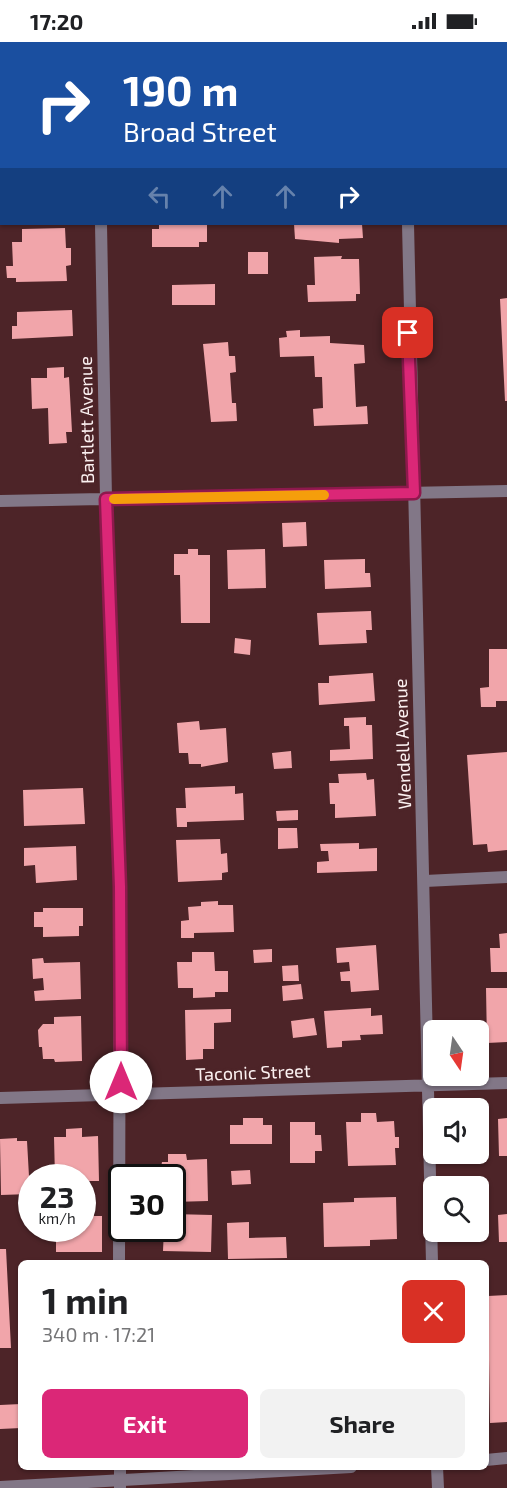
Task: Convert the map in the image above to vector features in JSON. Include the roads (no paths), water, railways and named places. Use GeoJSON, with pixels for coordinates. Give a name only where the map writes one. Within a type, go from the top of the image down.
{"type":"FeatureCollection","features":[{"type":"Feature","properties":{"kind":"street","name":"Bartlett Avenue"},"geometry":{"type":"LineString","coordinates":[[101,225],[106,499],[120,887],[119,1260]]}},
{"type":"Feature","properties":{"kind":"street","name":"Wendell Avenue"},"geometry":{"type":"LineString","coordinates":[[408,225],[425,881],[426,1020]]}},
{"type":"Feature","properties":{"kind":"street"},"geometry":{"type":"LineString","coordinates":[[0,501],[507,491]]}},
{"type":"Feature","properties":{"kind":"street"},"geometry":{"type":"LineString","coordinates":[[425,881],[507,877]]}},
{"type":"Feature","properties":{"kind":"street","name":"Taconic Street"},"geometry":{"type":"LineString","coordinates":[[489,1084],[507,1083]]}},
{"type":"Feature","properties":{"kind":"street","name":"Wendell Avenue"},"geometry":{"type":"LineString","coordinates":[[427,1086],[432,1260]]}},
{"type":"Feature","properties":{"kind":"street","name":"Taconic Street"},"geometry":{"type":"LineString","coordinates":[[0,1098],[427,1086]]}},
{"type":"Feature","properties":{"kind":"street"},"geometry":{"type":"LineString","coordinates":[[489,1460],[507,1458]]}},
{"type":"Feature","properties":{"kind":"street"},"geometry":{"type":"LineString","coordinates":[[0,1487],[120,1478],[288,1470]]}},
{"type":"Feature","properties":{"kind":"street"},"geometry":{"type":"LineString","coordinates":[[438,1470],[438,1488]]}}]}
